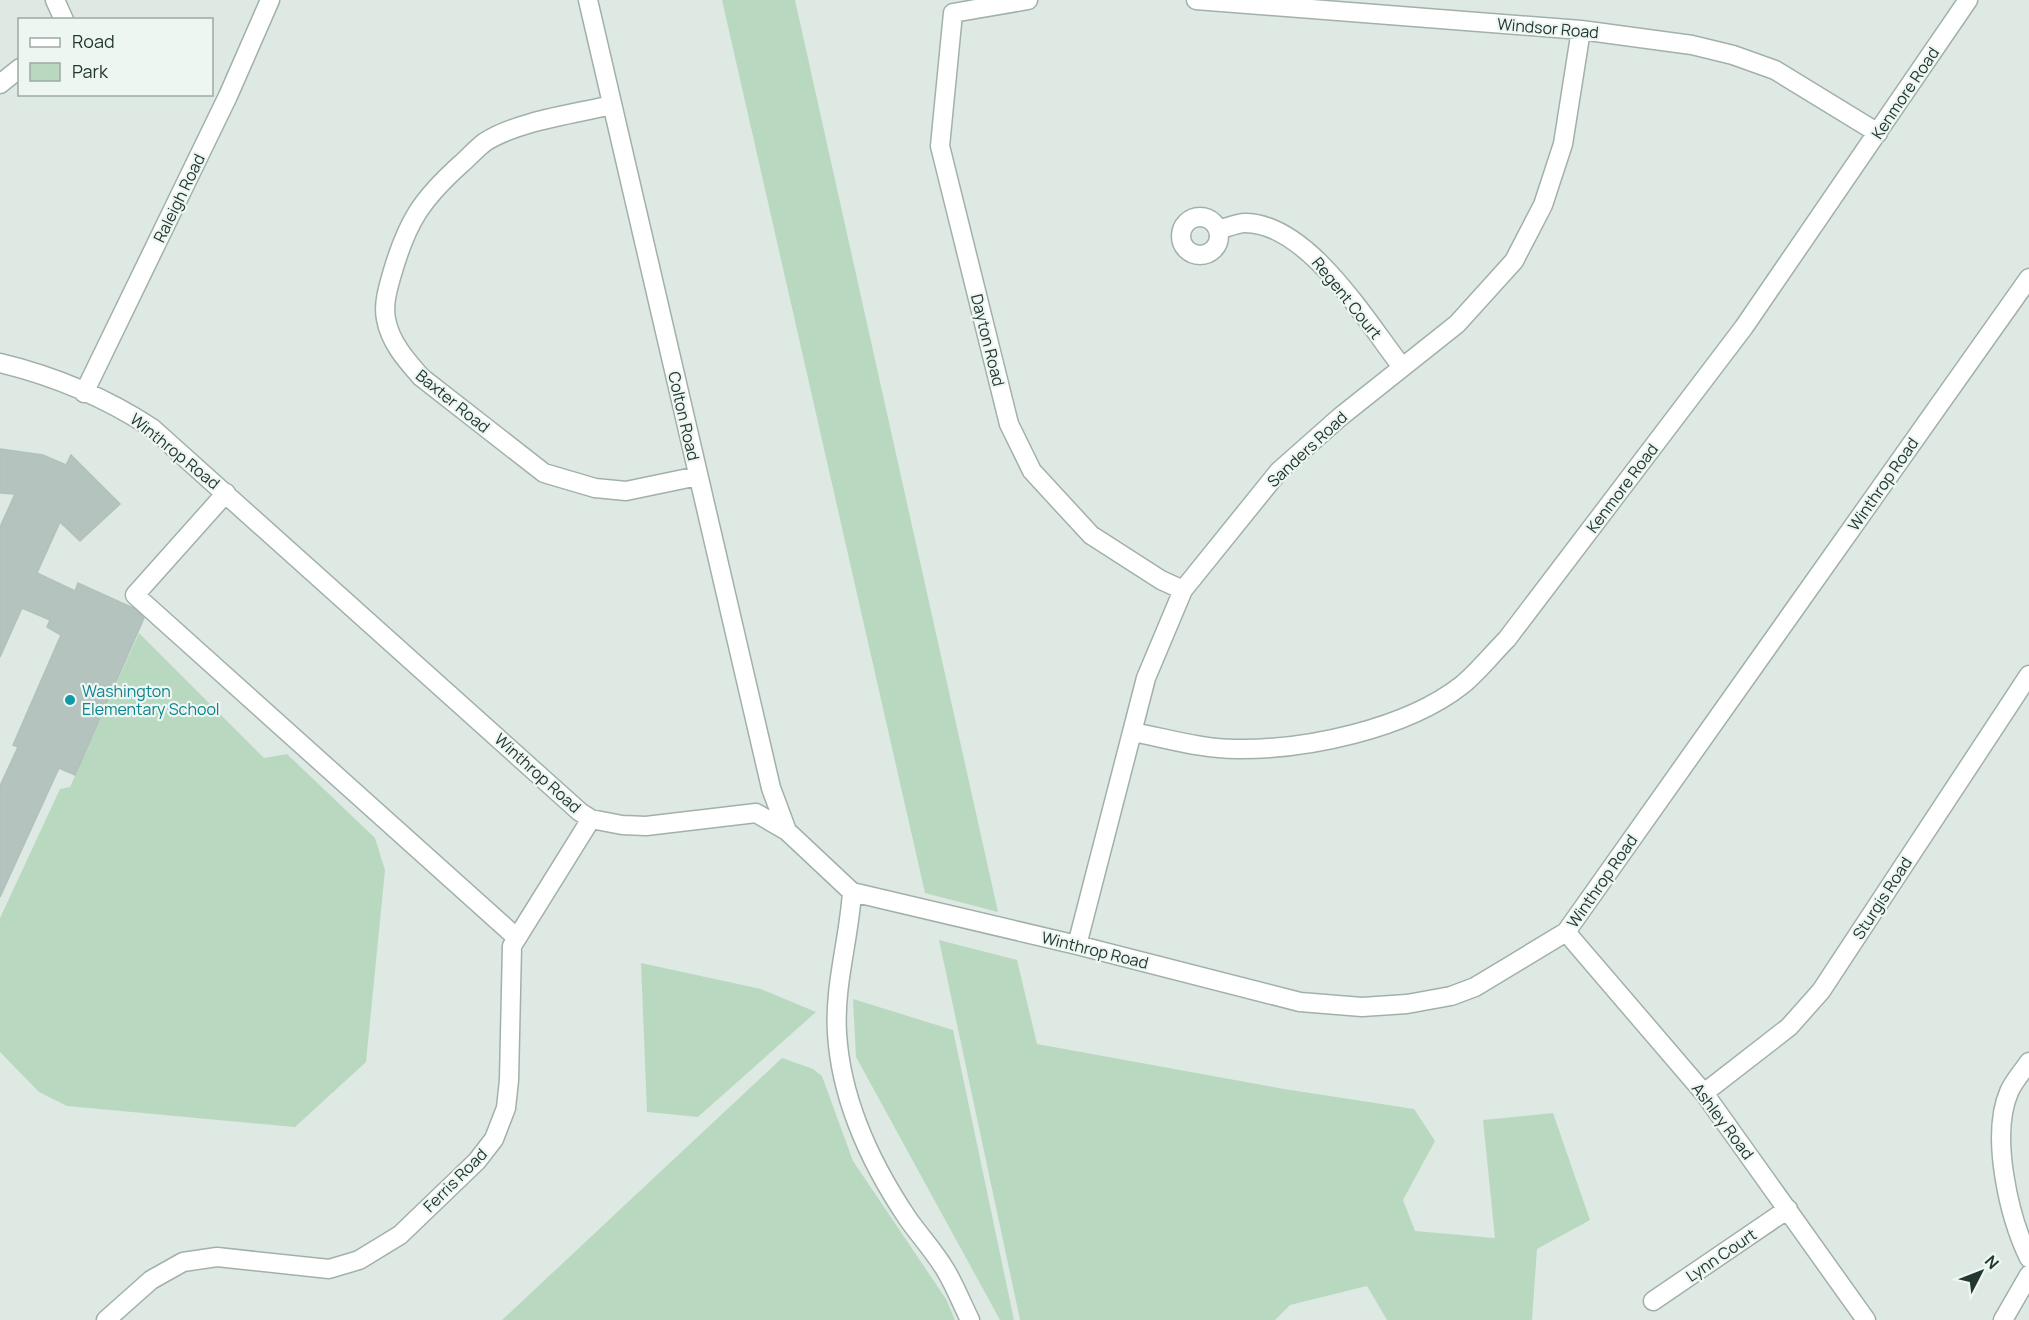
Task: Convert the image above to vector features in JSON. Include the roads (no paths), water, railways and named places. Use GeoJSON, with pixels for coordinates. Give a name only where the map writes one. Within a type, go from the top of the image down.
{"type":"FeatureCollection","features":[{"type":"Feature","properties":{"kind":"street"},"geometry":{"type":"LineString","coordinates":[[55,0],[63,18]]}},
{"type":"Feature","properties":{"kind":"street","name":"Raleigh Road"},"geometry":{"type":"LineString","coordinates":[[84,393],[220,93],[270,0]]}},
{"type":"Feature","properties":{"kind":"street","name":"Colton Road"},"geometry":{"type":"LineString","coordinates":[[588,0],[771,788],[787,831]]}},
{"type":"Feature","properties":{"kind":"street"},"geometry":{"type":"LineString","coordinates":[[949,7],[1028,0]]}},
{"type":"Feature","properties":{"kind":"street","name":"Windsor Road"},"geometry":{"type":"LineString","coordinates":[[1196,0],[1581,30],[1692,45],[1733,55],[1775,70],[1878,133]]}},
{"type":"Feature","properties":{"kind":"street","name":"Kenmore Road"},"geometry":{"type":"LineString","coordinates":[[1132,732],[1234,749],[1276,747],[1348,736],[1431,705],[1463,684],[1507,639],[1744,327],[1968,0]]}},
{"type":"Feature","properties":{"kind":"street","name":"Dayton Road"},"geometry":{"type":"LineString","coordinates":[[949,7],[940,146],[1009,424],[1032,471],[1091,536],[1161,580],[1183,590]]}},
{"type":"Feature","properties":{"kind":"street","name":"Sanders Road"},"geometry":{"type":"LineString","coordinates":[[1077,945],[1146,678],[1183,590],[1279,471],[1402,367],[1457,324],[1515,261],[1543,206],[1563,144],[1581,30]]}},
{"type":"Feature","properties":{"kind":"street"},"geometry":{"type":"LineString","coordinates":[[0,84],[18,70]]}},
{"type":"Feature","properties":{"kind":"street","name":"Baxter Road"},"geometry":{"type":"LineString","coordinates":[[612,105],[516,128],[486,142],[448,176],[424,200],[403,237],[387,292],[386,318],[400,352],[420,377],[544,473],[595,488],[626,491],[698,476]]}},
{"type":"Feature","properties":{"kind":"street","name":"Regent Court"},"geometry":{"type":"LineString","coordinates":[[1218,230],[1244,223],[1278,230],[1307,249],[1402,367]]}},
{"type":"Feature","properties":{"kind":"street","name":"Winthrop Road"},"geometry":{"type":"LineString","coordinates":[[0,363],[37,372],[117,406],[152,428],[580,813],[591,819],[622,825],[646,826],[756,813],[787,831],[852,892],[1077,945],[1300,1002],[1362,1007],[1407,1004],[1451,996],[1475,987],[1566,932],[2029,278]]}},
{"type":"Feature","properties":{"kind":"street"},"geometry":{"type":"LineString","coordinates":[[226,493],[135,595],[517,938]]}},
{"type":"Feature","properties":{"kind":"street","name":"Sturgis Road"},"geometry":{"type":"LineString","coordinates":[[1704,1093],[1789,1027],[1821,991],[2029,675]]}},
{"type":"Feature","properties":{"kind":"street","name":"Ferris Road"},"geometry":{"type":"LineString","coordinates":[[106,1320],[151,1280],[183,1262],[217,1257],[329,1269],[359,1260],[400,1235],[477,1161],[494,1139],[506,1108],[510,1080],[512,946],[591,819]]}},
{"type":"Feature","properties":{"kind":"street"},"geometry":{"type":"LineString","coordinates":[[852,892],[850,924],[838,987],[837,1032],[841,1065],[858,1125],[880,1174],[946,1271],[970,1320]]}},
{"type":"Feature","properties":{"kind":"street","name":"Ashley Road"},"geometry":{"type":"LineString","coordinates":[[1566,932],[1704,1093],[1866,1320]]}},
{"type":"Feature","properties":{"kind":"street"},"geometry":{"type":"LineString","coordinates":[[2029,1062],[2009,1092],[2003,1116],[2002,1150],[2007,1188],[2021,1242],[2029,1258]]}},
{"type":"Feature","properties":{"kind":"street","name":"Lynn Court"},"geometry":{"type":"LineString","coordinates":[[1653,1301],[1788,1209]]}},
{"type":"Feature","properties":{"kind":"street"},"geometry":{"type":"LineString","coordinates":[[2003,1320],[2029,1275]]}},
{"type":"Feature","properties":{"kind":"place","name":"Washington Elementary School"},"geometry":{"type":"Point","coordinates":[70,700]}}]}
